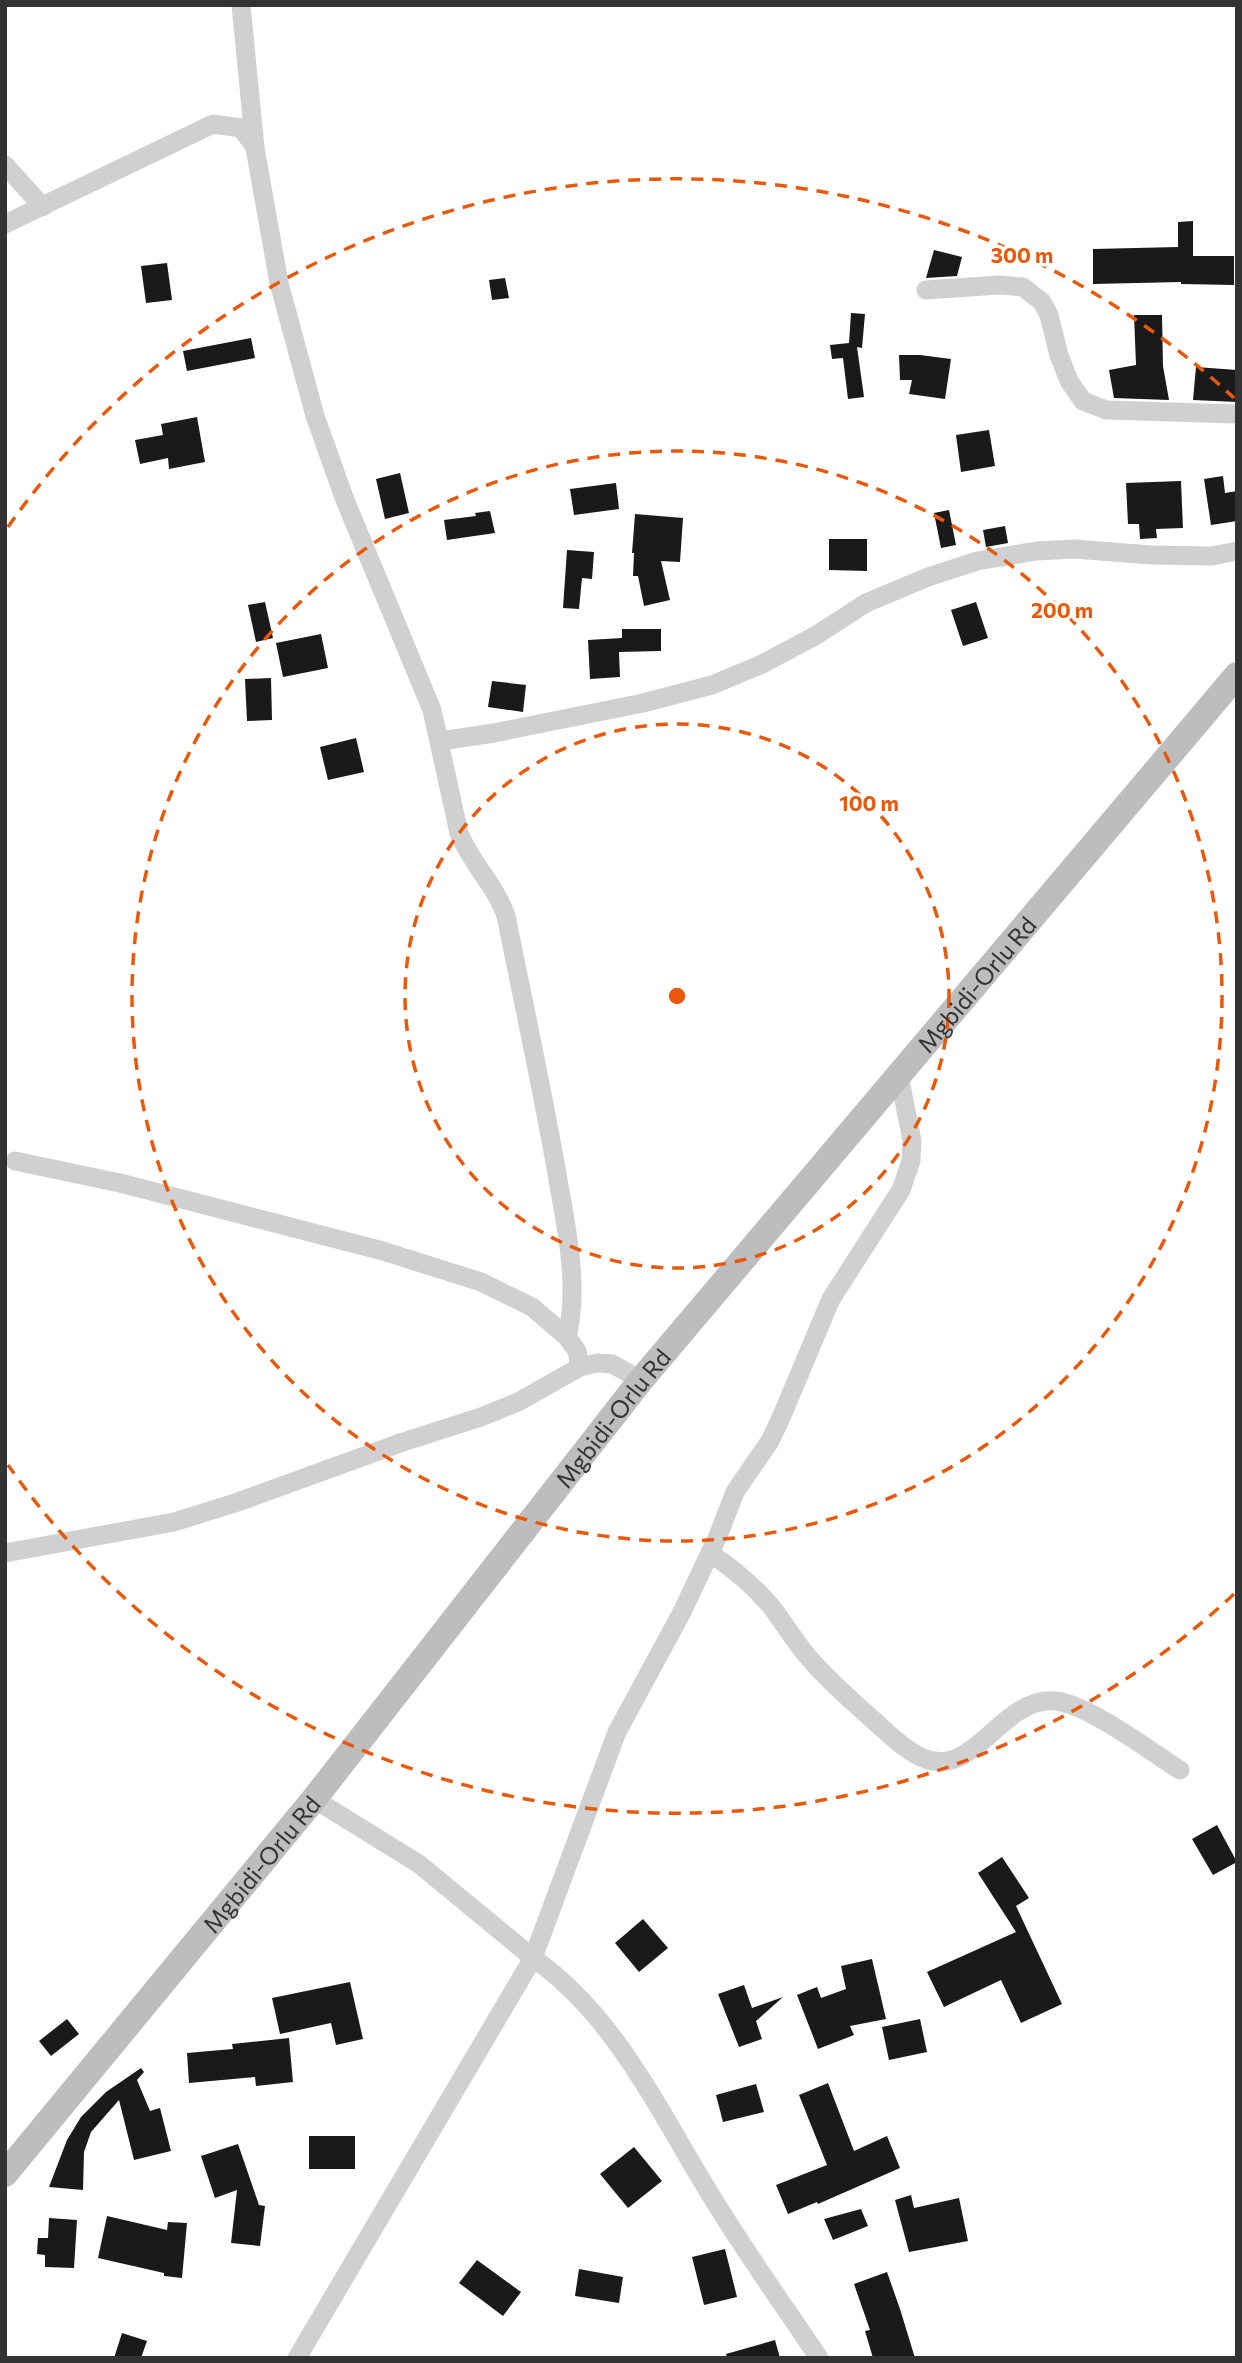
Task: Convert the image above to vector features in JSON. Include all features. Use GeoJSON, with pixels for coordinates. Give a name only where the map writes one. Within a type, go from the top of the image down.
{"type":"FeatureCollection","features":[{"type":"Feature","properties":{"kind":"main road","name":"Mgbidi-Orlu Rd"},"geometry":{"type":"LineString","coordinates":[[5,2174],[314,1798],[641,1380],[1237,675]]}},
{"type":"Feature","properties":{"kind":"street"},"geometry":{"type":"LineString","coordinates":[[241,5],[256,148],[279,284],[315,416],[360,538],[432,710],[459,833],[466,852],[502,902],[506,916],[545,1107],[564,1217],[573,1292],[573,1313],[567,1337]]}},
{"type":"Feature","properties":{"kind":"street"},"geometry":{"type":"LineString","coordinates":[[5,224],[214,124],[241,128],[256,148]]}},
{"type":"Feature","properties":{"kind":"street"},"geometry":{"type":"LineString","coordinates":[[5,165],[16,174],[43,207]]}},
{"type":"Feature","properties":{"kind":"street"},"geometry":{"type":"LineString","coordinates":[[926,290],[999,285],[1023,287],[1042,302],[1069,381],[1083,401],[1106,410],[1237,414]]}},
{"type":"Feature","properties":{"kind":"street"},"geometry":{"type":"LineString","coordinates":[[440,740],[494,733],[643,704],[712,685],[760,665],[815,636],[866,603],[928,576],[976,561],[1036,551],[1075,549],[1212,556],[1237,551]]}},
{"type":"Feature","properties":{"kind":"street"},"geometry":{"type":"LineString","coordinates":[[297,2358],[533,1958],[617,1732],[681,1614],[735,1492],[770,1441],[831,1299],[901,1190],[911,1161],[912,1141],[899,1075]]}},
{"type":"Feature","properties":{"kind":"street"},"geometry":{"type":"LineString","coordinates":[[15,1161],[120,1183],[370,1248],[481,1282],[532,1307],[567,1337],[577,1351],[580,1367]]}},
{"type":"Feature","properties":{"kind":"street"},"geometry":{"type":"LineString","coordinates":[[5,1553],[174,1522],[238,1502],[403,1442],[481,1417],[518,1402],[580,1367],[597,1363],[612,1364],[641,1380]]}},
{"type":"Feature","properties":{"kind":"street"},"geometry":{"type":"LineString","coordinates":[[710,1553],[737,1572],[770,1605],[804,1653],[833,1684],[890,1735],[921,1757],[942,1763],[960,1759],[1030,1704],[1053,1701],[1074,1704],[1180,1770]]}},
{"type":"Feature","properties":{"kind":"street"},"geometry":{"type":"LineString","coordinates":[[314,1798],[419,1864],[553,1972],[602,2021],[652,2095],[710,2196],[819,2358]]}},
{"type":"Feature","properties":{"kind":"building"},"geometry":{"type":"Polygon","coordinates":[[[1193,221],[1193,256],[1234,256],[1234,285],[1181,282],[1093,284],[1093,249],[1178,247],[1178,222],[1193,221]]]}},
{"type":"Feature","properties":{"kind":"building"},"geometry":{"type":"Polygon","coordinates":[[[934,250],[962,257],[957,276],[926,278],[934,250]]]}},
{"type":"Feature","properties":{"kind":"building"},"geometry":{"type":"Polygon","coordinates":[[[167,263],[172,300],[146,303],[141,266],[167,263]]]}},
{"type":"Feature","properties":{"kind":"building"},"geometry":{"type":"Polygon","coordinates":[[[505,278],[509,298],[492,300],[489,280],[505,278]]]}},
{"type":"Feature","properties":{"kind":"building"},"geometry":{"type":"Polygon","coordinates":[[[851,313],[865,314],[862,348],[857,347],[864,397],[848,399],[843,358],[832,359],[830,345],[849,343],[851,313]]]}},
{"type":"Feature","properties":{"kind":"building"},"geometry":{"type":"Polygon","coordinates":[[[1134,315],[1162,315],[1163,366],[1169,400],[1114,398],[1109,370],[1136,365],[1134,315]]]}},
{"type":"Feature","properties":{"kind":"building"},"geometry":{"type":"Polygon","coordinates":[[[251,338],[255,358],[187,371],[183,351],[251,338]]]}},
{"type":"Feature","properties":{"kind":"building"},"geometry":{"type":"Polygon","coordinates":[[[899,355],[951,359],[945,399],[909,394],[912,380],[900,380],[899,355]]]}},
{"type":"Feature","properties":{"kind":"building"},"geometry":{"type":"Polygon","coordinates":[[[1196,367],[1237,370],[1237,402],[1193,400],[1196,367]]]}},
{"type":"Feature","properties":{"kind":"building"},"geometry":{"type":"Polygon","coordinates":[[[197,417],[205,462],[169,469],[168,458],[140,464],[135,440],[163,435],[161,424],[197,417]]]}},
{"type":"Feature","properties":{"kind":"building"},"geometry":{"type":"Polygon","coordinates":[[[989,430],[995,466],[961,472],[956,435],[989,430]]]}},
{"type":"Feature","properties":{"kind":"building"},"geometry":{"type":"Polygon","coordinates":[[[400,473],[409,513],[385,519],[376,479],[400,473]]]}},
{"type":"Feature","properties":{"kind":"building"},"geometry":{"type":"Polygon","coordinates":[[[1223,476],[1225,493],[1237,491],[1237,521],[1211,525],[1204,479],[1223,476]]]}},
{"type":"Feature","properties":{"kind":"building"},"geometry":{"type":"Polygon","coordinates":[[[1181,481],[1183,528],[1156,529],[1157,538],[1140,539],[1139,524],[1128,524],[1126,483],[1181,481]]]}},
{"type":"Feature","properties":{"kind":"building"},"geometry":{"type":"Polygon","coordinates":[[[616,483],[619,509],[574,515],[570,489],[616,483]]]}},
{"type":"Feature","properties":{"kind":"building"},"geometry":{"type":"Polygon","coordinates":[[[949,510],[956,545],[941,548],[934,513],[949,510]]]}},
{"type":"Feature","properties":{"kind":"building"},"geometry":{"type":"Polygon","coordinates":[[[490,511],[495,533],[447,540],[444,520],[476,516],[475,513],[490,511]]]}},
{"type":"Feature","properties":{"kind":"building"},"geometry":{"type":"Polygon","coordinates":[[[635,514],[683,518],[680,562],[661,561],[670,600],[644,606],[638,576],[633,576],[635,514]]]}},
{"type":"Feature","properties":{"kind":"building"},"geometry":{"type":"Polygon","coordinates":[[[1005,526],[1008,543],[986,547],[983,530],[1005,526]]]}},
{"type":"Feature","properties":{"kind":"building"},"geometry":{"type":"Polygon","coordinates":[[[829,539],[867,539],[867,571],[829,570],[829,539]]]}},
{"type":"Feature","properties":{"kind":"building"},"geometry":{"type":"Polygon","coordinates":[[[567,550],[594,552],[592,579],[582,578],[579,609],[563,608],[567,550]]]}},
{"type":"Feature","properties":{"kind":"building"},"geometry":{"type":"Polygon","coordinates":[[[265,602],[273,638],[256,642],[248,605],[265,602]]]}},
{"type":"Feature","properties":{"kind":"building"},"geometry":{"type":"Polygon","coordinates":[[[976,602],[988,638],[963,646],[951,610],[976,602]]]}},
{"type":"Feature","properties":{"kind":"building"},"geometry":{"type":"Polygon","coordinates":[[[622,629],[661,629],[661,651],[619,652],[620,677],[590,679],[588,640],[622,638],[622,629]]]}},
{"type":"Feature","properties":{"kind":"building"},"geometry":{"type":"Polygon","coordinates":[[[321,634],[328,668],[283,677],[276,643],[321,634]]]}},
{"type":"Feature","properties":{"kind":"building"},"geometry":{"type":"Polygon","coordinates":[[[271,678],[272,720],[247,721],[245,679],[271,678]]]}},
{"type":"Feature","properties":{"kind":"building"},"geometry":{"type":"Polygon","coordinates":[[[492,681],[526,685],[523,712],[488,707],[492,681]]]}},
{"type":"Feature","properties":{"kind":"building"},"geometry":{"type":"Polygon","coordinates":[[[356,738],[364,772],[328,780],[320,747],[356,738]]]}},
{"type":"Feature","properties":{"kind":"building"},"geometry":{"type":"Polygon","coordinates":[[[1217,1825],[1237,1862],[1213,1875],[1192,1839],[1217,1825]]]}},
{"type":"Feature","properties":{"kind":"building"},"geometry":{"type":"Polygon","coordinates":[[[1002,1857],[1029,1898],[1016,1906],[1062,2004],[1021,2023],[1001,1980],[944,2007],[927,1972],[1016,1932],[978,1873],[1002,1857]]]}},
{"type":"Feature","properties":{"kind":"building"},"geometry":{"type":"Polygon","coordinates":[[[643,1919],[668,1948],[639,1972],[615,1943],[643,1919]]]}},
{"type":"Feature","properties":{"kind":"building"},"geometry":{"type":"Polygon","coordinates":[[[872,1959],[886,2019],[850,2026],[854,2035],[818,2049],[797,1995],[817,1987],[821,1998],[846,1989],[841,1966],[872,1959]]]}},
{"type":"Feature","properties":{"kind":"building"},"geometry":{"type":"Polygon","coordinates":[[[350,1982],[363,2039],[336,2045],[331,2023],[280,2034],[272,1998],[350,1982]]]}},
{"type":"Feature","properties":{"kind":"building"},"geometry":{"type":"Polygon","coordinates":[[[744,1985],[752,2008],[783,1997],[756,2021],[762,2039],[739,2047],[718,1994],[744,1985]]]}},
{"type":"Feature","properties":{"kind":"building"},"geometry":{"type":"Polygon","coordinates":[[[67,2019],[79,2034],[51,2056],[39,2041],[67,2019]]]}},
{"type":"Feature","properties":{"kind":"building"},"geometry":{"type":"Polygon","coordinates":[[[920,2019],[927,2052],[889,2060],[882,2027],[920,2019]]]}},
{"type":"Feature","properties":{"kind":"building"},"geometry":{"type":"Polygon","coordinates":[[[289,2038],[293,2082],[256,2086],[255,2077],[189,2083],[187,2053],[233,2049],[232,2044],[289,2038]]]}},
{"type":"Feature","properties":{"kind":"building"},"geometry":{"type":"Polygon","coordinates":[[[141,2068],[144,2072],[137,2080],[150,2111],[160,2108],[171,2151],[134,2160],[119,2100],[91,2132],[84,2152],[83,2190],[49,2187],[67,2140],[81,2117],[106,2092],[141,2068]]]}},
{"type":"Feature","properties":{"kind":"building"},"geometry":{"type":"Polygon","coordinates":[[[828,2083],[854,2151],[887,2136],[900,2168],[818,2204],[817,2202],[788,2214],[776,2185],[827,2165],[799,2095],[828,2083]]]}},
{"type":"Feature","properties":{"kind":"building"},"geometry":{"type":"Polygon","coordinates":[[[756,2084],[764,2112],[723,2122],[716,2095],[756,2084]]]}},
{"type":"Feature","properties":{"kind":"building"},"geometry":{"type":"Polygon","coordinates":[[[309,2136],[355,2136],[355,2169],[309,2169],[309,2136]]]}},
{"type":"Feature","properties":{"kind":"building"},"geometry":{"type":"Polygon","coordinates":[[[238,2144],[259,2205],[265,2206],[260,2246],[231,2243],[237,2190],[215,2198],[201,2156],[238,2144]]]}},
{"type":"Feature","properties":{"kind":"building"},"geometry":{"type":"Polygon","coordinates":[[[634,2147],[662,2181],[628,2208],[600,2174],[634,2147]]]}},
{"type":"Feature","properties":{"kind":"building"},"geometry":{"type":"Polygon","coordinates":[[[911,2195],[914,2208],[959,2198],[968,2241],[909,2252],[895,2200],[911,2195]]]}},
{"type":"Feature","properties":{"kind":"building"},"geometry":{"type":"Polygon","coordinates":[[[861,2209],[868,2226],[833,2240],[824,2219],[861,2209]]]}},
{"type":"Feature","properties":{"kind":"building"},"geometry":{"type":"Polygon","coordinates":[[[107,2216],[167,2230],[168,2222],[187,2223],[182,2278],[164,2276],[164,2273],[98,2258],[107,2216]]]}},
{"type":"Feature","properties":{"kind":"building"},"geometry":{"type":"Polygon","coordinates":[[[49,2218],[77,2220],[74,2268],[45,2267],[45,2255],[37,2254],[38,2238],[48,2238],[49,2218]]]}},
{"type":"Feature","properties":{"kind":"building"},"geometry":{"type":"Polygon","coordinates":[[[725,2249],[737,2297],[704,2305],[692,2257],[725,2249]]]}},
{"type":"Feature","properties":{"kind":"building"},"geometry":{"type":"Polygon","coordinates":[[[477,2260],[521,2292],[503,2316],[459,2283],[477,2260]]]}},
{"type":"Feature","properties":{"kind":"building"},"geometry":{"type":"Polygon","coordinates":[[[579,2269],[623,2277],[619,2303],[575,2296],[579,2269]]]}},
{"type":"Feature","properties":{"kind":"building"},"geometry":{"type":"Polygon","coordinates":[[[887,2272],[915,2358],[873,2358],[865,2331],[870,2330],[854,2284],[887,2272]]]}},
{"type":"Feature","properties":{"kind":"building"},"geometry":{"type":"Polygon","coordinates":[[[122,2333],[147,2341],[141,2358],[114,2358],[122,2333]]]}},
{"type":"Feature","properties":{"kind":"building"},"geometry":{"type":"Polygon","coordinates":[[[775,2340],[780,2358],[727,2358],[726,2354],[775,2340]]]}}]}
